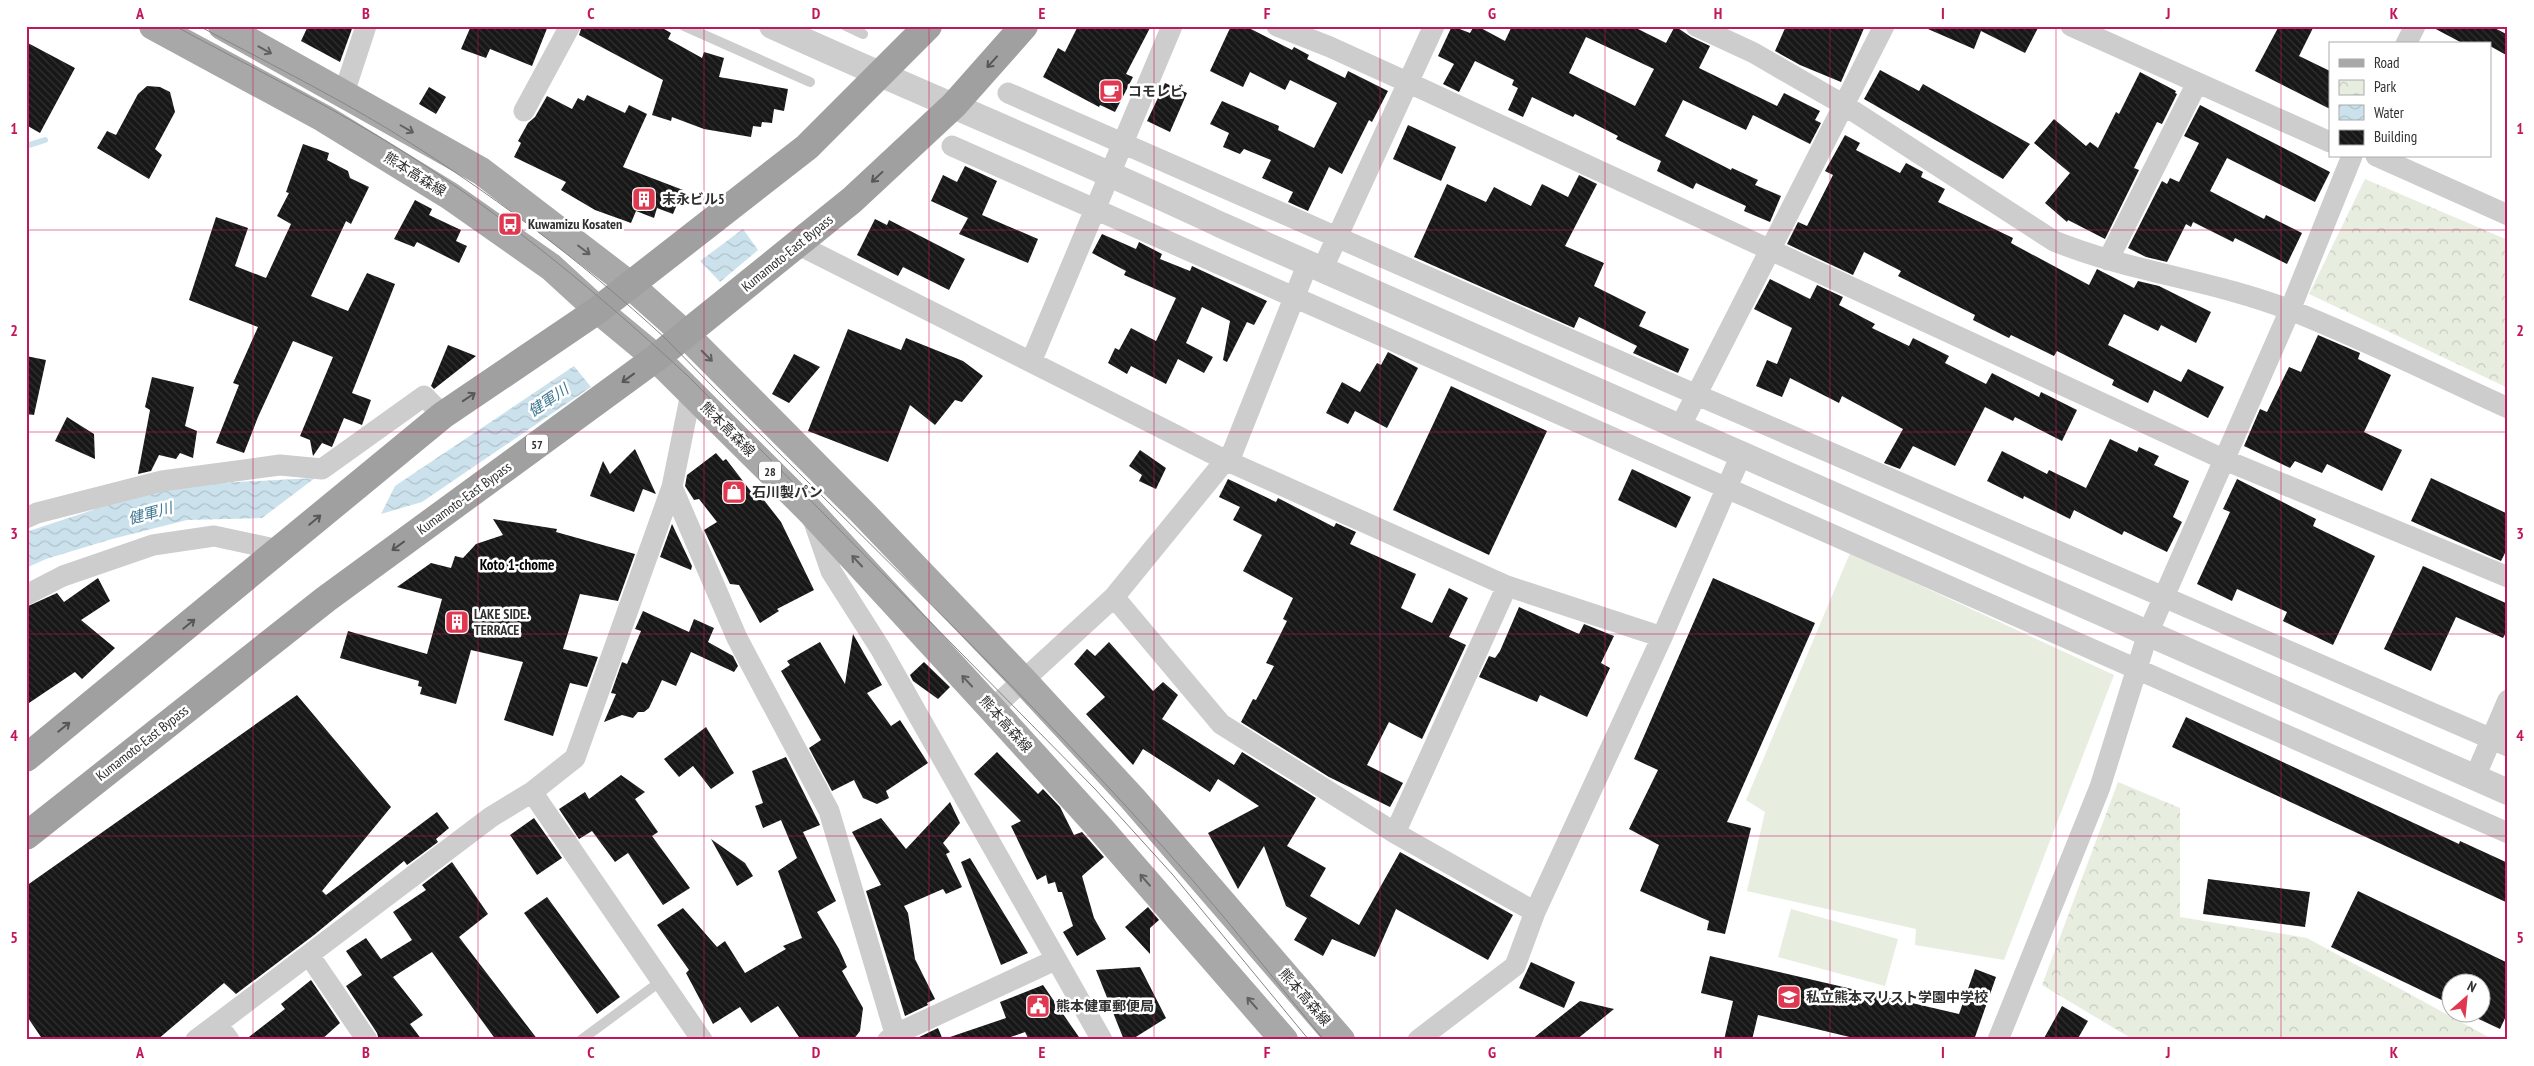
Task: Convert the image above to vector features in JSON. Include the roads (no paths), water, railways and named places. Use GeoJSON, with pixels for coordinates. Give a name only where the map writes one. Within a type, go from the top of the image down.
{"type":"FeatureCollection","features":[{"type":"Feature","properties":{"kind":"highway"},"geometry":{"type":"LineString","coordinates":[[26,758],[443,414],[598,310],[808,147],[928,26]]}},
{"type":"Feature","properties":{"kind":"highway","name":"Kumamoto-East Bypass"},"geometry":{"type":"LineString","coordinates":[[26,836],[326,599],[656,358],[852,200],[954,105],[1024,26]]}},
{"type":"Feature","properties":{"kind":"main road","name":"熊本高森線"},"geometry":{"type":"LineString","coordinates":[[153,26],[323,118],[450,196],[551,266],[598,310],[656,358],[811,512],[1099,827],[1284,1040]]}},
{"type":"Feature","properties":{"kind":"main road","name":"熊本高森線"},"geometry":{"type":"LineString","coordinates":[[222,26],[344,93],[481,172],[630,285],[685,334],[862,511],[1022,679],[1132,798],[1342,1040]]}},
{"type":"Feature","properties":{"kind":"street"},"geometry":{"type":"LineString","coordinates":[[344,93],[366,26]]}},
{"type":"Feature","properties":{"kind":"street"},"geometry":{"type":"LineString","coordinates":[[524,111],[570,26]]}},
{"type":"Feature","properties":{"kind":"street"},"geometry":{"type":"LineString","coordinates":[[772,26],[880,75],[1111,172],[1315,267],[2508,792]]}},
{"type":"Feature","properties":{"kind":"street"},"geometry":{"type":"LineString","coordinates":[[1031,362],[1172,26]]}},
{"type":"Feature","properties":{"kind":"street"},"geometry":{"type":"LineString","coordinates":[[1277,26],[1330,47],[1408,82],[2225,460],[2508,577]]}},
{"type":"Feature","properties":{"kind":"street"},"geometry":{"type":"LineString","coordinates":[[992,709],[1022,679],[1114,597],[1234,451],[1294,299],[1338,237],[1434,26]]}},
{"type":"Feature","properties":{"kind":"street"},"geometry":{"type":"LineString","coordinates":[[1696,26],[1754,52],[1844,105],[2054,241],[2108,260],[2239,293],[2290,310],[2508,408]]}},
{"type":"Feature","properties":{"kind":"street"},"geometry":{"type":"LineString","coordinates":[[1680,428],[1884,26]]}},
{"type":"Feature","properties":{"kind":"street"},"geometry":{"type":"LineString","coordinates":[[2071,26],[2329,142]]}},
{"type":"Feature","properties":{"kind":"street"},"geometry":{"type":"LineString","coordinates":[[2407,42],[2415,26]]}},
{"type":"Feature","properties":{"kind":"street"},"geometry":{"type":"LineString","coordinates":[[2108,260],[2197,83]]}},
{"type":"Feature","properties":{"kind":"street"},"geometry":{"type":"LineString","coordinates":[[1008,93],[1697,395],[2499,742]]}},
{"type":"Feature","properties":{"kind":"street"},"geometry":{"type":"LineString","coordinates":[[952,146],[1294,299],[2508,833]]}},
{"type":"Feature","properties":{"kind":"street"},"geometry":{"type":"LineString","coordinates":[[1998,1040],[2100,787],[2148,633],[2290,310],[2351,158]]}},
{"type":"Feature","properties":{"kind":"street"},"geometry":{"type":"LineString","coordinates":[[2380,158],[2508,215]]}},
{"type":"Feature","properties":{"kind":"street"},"geometry":{"type":"LineString","coordinates":[[797,244],[1225,460],[1507,586],[1662,637]]}},
{"type":"Feature","properties":{"kind":"street"},"geometry":{"type":"LineString","coordinates":[[196,1040],[223,1032],[308,955],[492,817],[532,792],[575,758],[672,487],[691,393]]}},
{"type":"Feature","properties":{"kind":"street"},"geometry":{"type":"LineString","coordinates":[[26,518],[36,513],[162,481],[280,465],[322,469],[424,396],[443,414]]}},
{"type":"Feature","properties":{"kind":"street"},"geometry":{"type":"LineString","coordinates":[[1418,1040],[1515,966],[1535,912],[1662,637],[1741,455]]}},
{"type":"Feature","properties":{"kind":"street"},"geometry":{"type":"LineString","coordinates":[[672,487],[737,638],[829,811],[893,1038],[1055,960]]}},
{"type":"Feature","properties":{"kind":"street"},"geometry":{"type":"LineString","coordinates":[[811,512],[831,571],[885,656],[965,795],[1055,960],[1102,1040]]}},
{"type":"Feature","properties":{"kind":"street"},"geometry":{"type":"LineString","coordinates":[[26,595],[63,576],[153,545],[214,536],[278,550]]}},
{"type":"Feature","properties":{"kind":"street"},"geometry":{"type":"LineString","coordinates":[[1396,833],[1507,586]]}},
{"type":"Feature","properties":{"kind":"street"},"geometry":{"type":"LineString","coordinates":[[1114,597],[1221,724],[1396,833],[1535,912]]}},
{"type":"Feature","properties":{"kind":"street"},"geometry":{"type":"LineString","coordinates":[[2475,777],[2499,742],[2508,700]]}},
{"type":"Feature","properties":{"kind":"street"},"geometry":{"type":"LineString","coordinates":[[532,792],[702,1040]]}},
{"type":"Feature","properties":{"kind":"street"},"geometry":{"type":"LineString","coordinates":[[308,955],[367,1040]]}},
{"type":"Feature","properties":{"kind":"lane"},"geometry":{"type":"LineString","coordinates":[[684,26],[810,82]]}},
{"type":"Feature","properties":{"kind":"lane"},"geometry":{"type":"LineString","coordinates":[[846,26],[863,34]]}},
{"type":"Feature","properties":{"kind":"lane"},"geometry":{"type":"LineString","coordinates":[[581,1040],[661,981]]}},
{"type":"Feature","properties":{"kind":"water"},"geometry":{"type":"Polygon","coordinates":[[[743,229],[758,250],[720,282],[700,261],[743,229]]]}},
{"type":"Feature","properties":{"kind":"water","name":"健軍川"},"geometry":{"type":"Polygon","coordinates":[[[574,366],[591,387],[422,502],[381,514],[395,486],[574,366]]]}},
{"type":"Feature","properties":{"kind":"water","name":"健軍川"},"geometry":{"type":"Polygon","coordinates":[[[315,478],[262,518],[187,520],[112,539],[46,559],[26,568],[26,532],[138,495],[182,485],[315,478]]]}},
{"type":"Feature","properties":{"kind":"waterway"},"geometry":{"type":"LineString","coordinates":[[26,146],[45,140]]}},
{"type":"Feature","properties":{"kind":"tram line"},"geometry":{"type":"LineString","coordinates":[[175,26],[350,120],[445,179],[553,259],[656,347],[689,377],[1095,789],[1173,875],[1309,1040]]}},
{"type":"Feature","properties":{"kind":"tram line"},"geometry":{"type":"LineString","coordinates":[[199,26],[365,115],[461,176],[566,253],[665,338],[1000,674],[1131,812],[1195,883],[1324,1040]]}},
{"type":"Feature","properties":{"kind":"place","name":"コモレビ"},"geometry":{"type":"Point","coordinates":[1111,91]}},
{"type":"Feature","properties":{"kind":"place","name":"末永ビル5"},"geometry":{"type":"Point","coordinates":[644,199]}},
{"type":"Feature","properties":{"kind":"place","name":"Kuwamizu Kosaten"},"geometry":{"type":"Point","coordinates":[510,224]}},
{"type":"Feature","properties":{"kind":"place","name":"石川製パン"},"geometry":{"type":"Point","coordinates":[734,492]}},
{"type":"Feature","properties":{"kind":"place","name":"LAKE SIDE. TERRACE"},"geometry":{"type":"Point","coordinates":[457,622]}},
{"type":"Feature","properties":{"kind":"place","name":"私立熊本マリスト学園中学校"},"geometry":{"type":"Point","coordinates":[1789,997]}},
{"type":"Feature","properties":{"kind":"place","name":"熊本健軍郵便局"},"geometry":{"type":"Point","coordinates":[1038,1006]}},
{"type":"Feature","properties":{"kind":"district","name":"Koto 1-chome"},"geometry":{"type":"Point","coordinates":[517,564]}}]}
